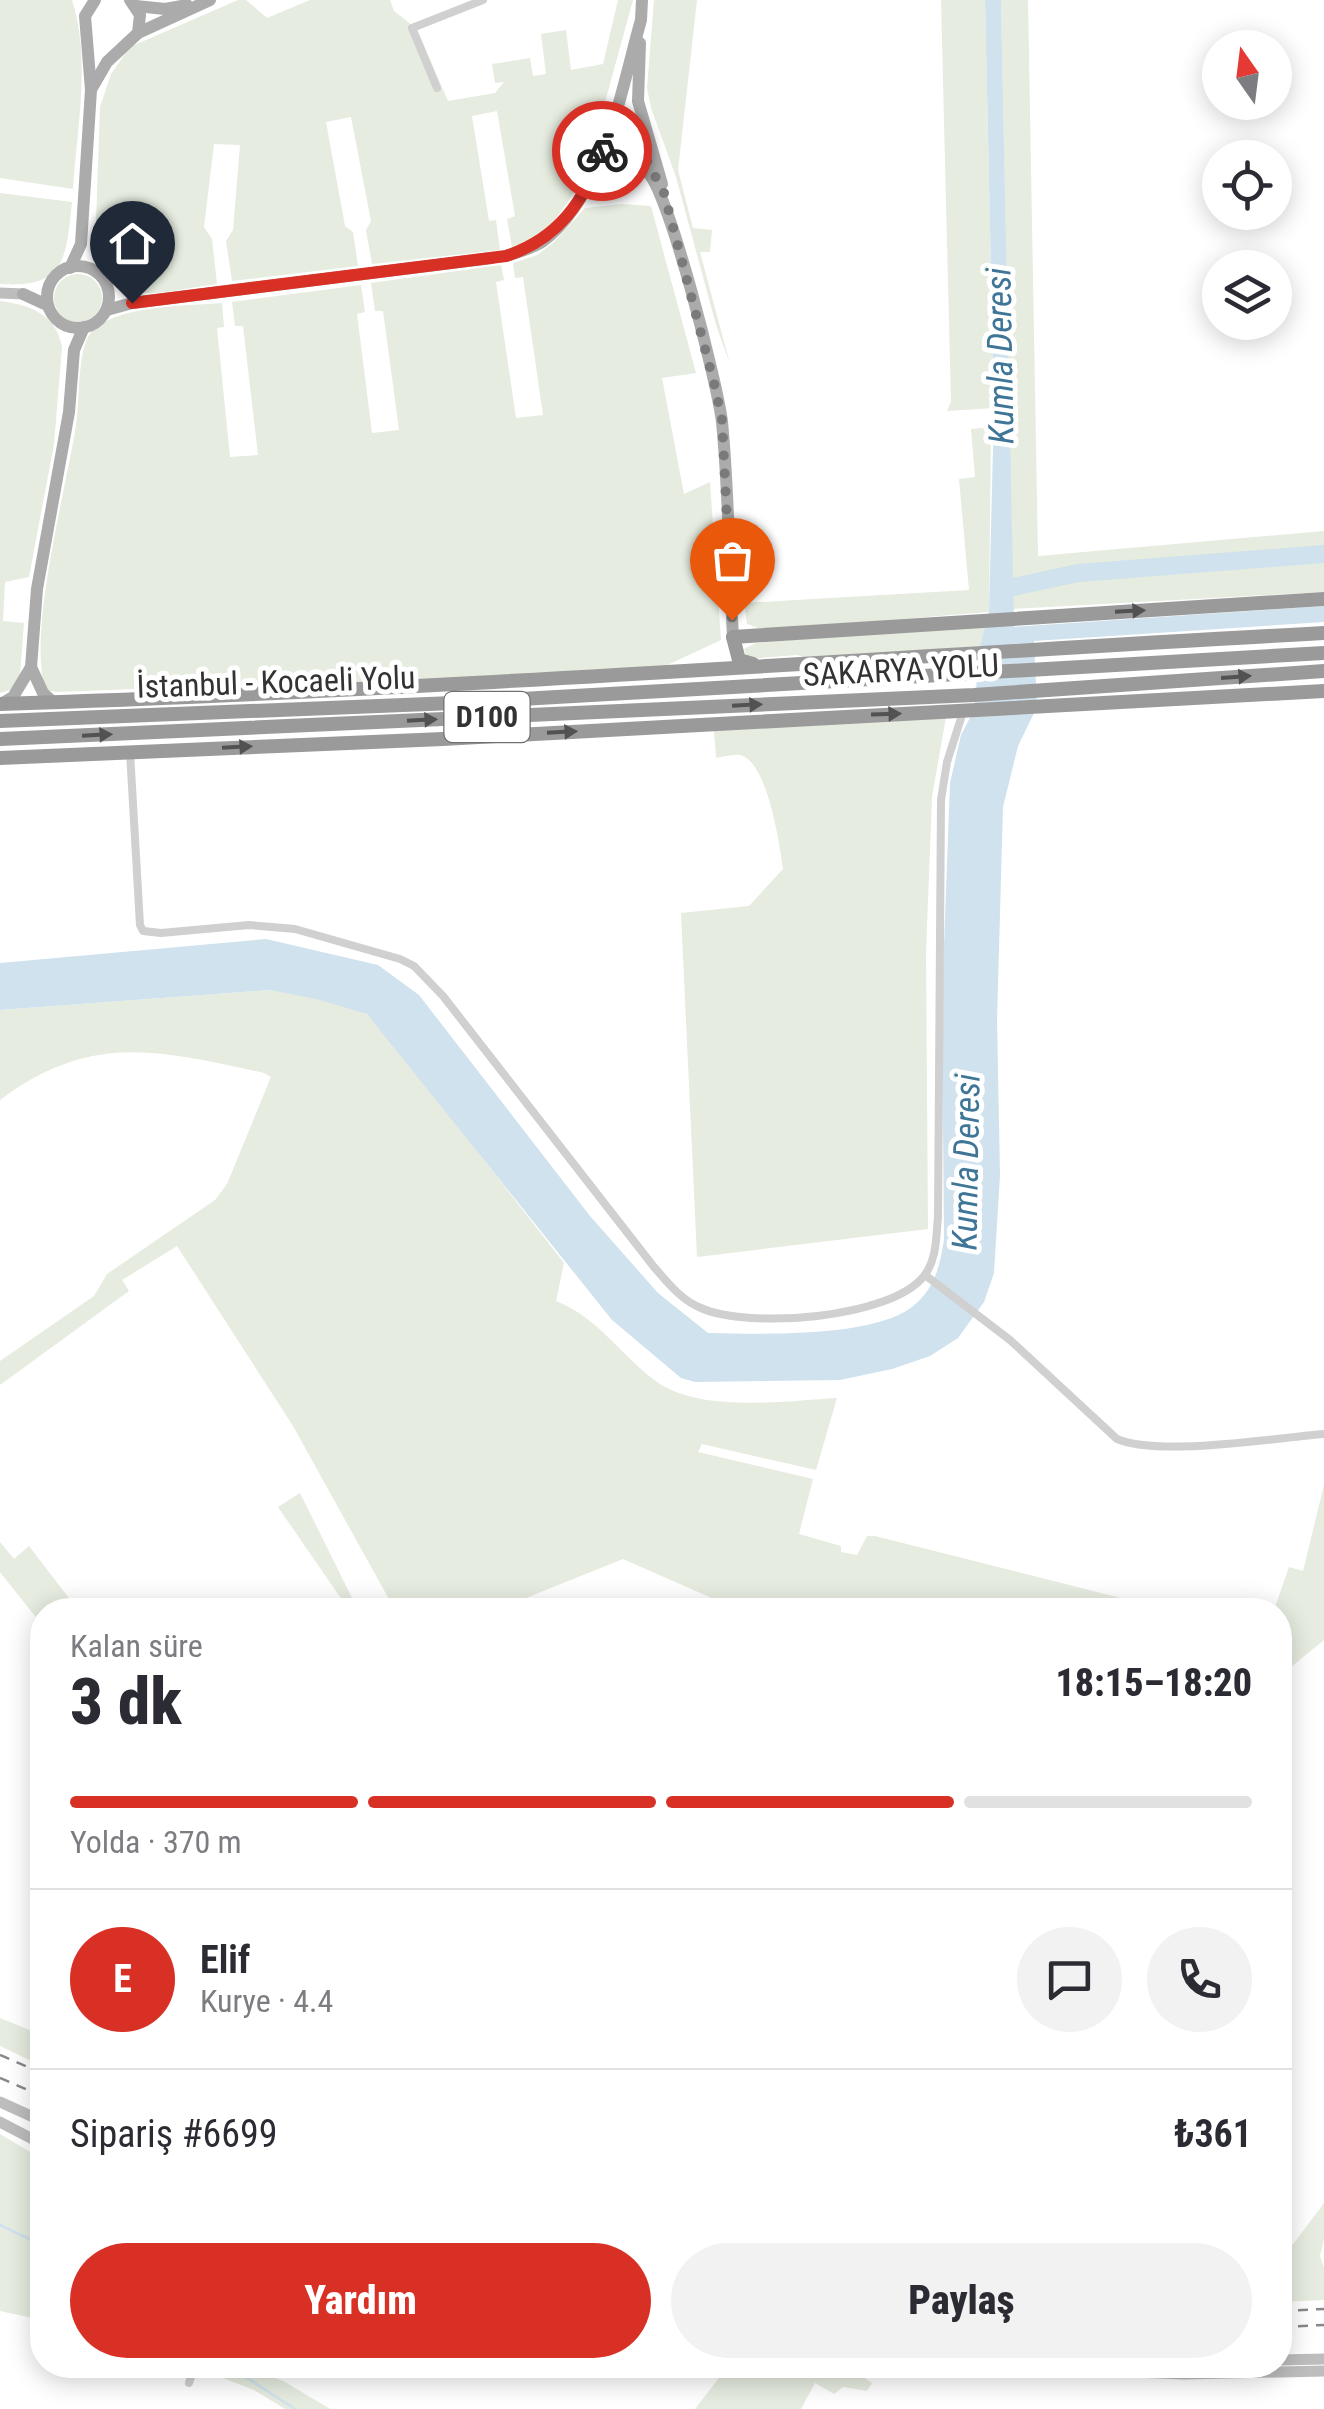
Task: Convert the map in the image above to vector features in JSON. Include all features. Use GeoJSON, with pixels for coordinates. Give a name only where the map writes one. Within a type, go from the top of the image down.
{"type":"FeatureCollection","features":[{"type":"Feature","properties":{"kind":"highway"},"geometry":{"type":"LineString","coordinates":[[733,637],[1324,599]]}},
{"type":"Feature","properties":{"kind":"highway"},"geometry":{"type":"LineString","coordinates":[[0,704],[262,696],[1324,633]]}},
{"type":"Feature","properties":{"kind":"highway"},"geometry":{"type":"LineString","coordinates":[[733,637],[743,663],[784,661],[808,665]]}},
{"type":"Feature","properties":{"kind":"highway"},"geometry":{"type":"LineString","coordinates":[[703,672],[728,656],[733,637]]}},
{"type":"Feature","properties":{"kind":"highway"},"geometry":{"type":"LineString","coordinates":[[1066,668],[1202,642]]}},
{"type":"Feature","properties":{"kind":"highway","name":"D100"},"geometry":{"type":"LineString","coordinates":[[1066,668],[1324,653]]}},
{"type":"Feature","properties":{"kind":"highway","name":"İstanbul - Kocaeli Yolu"},"geometry":{"type":"LineString","coordinates":[[0,721],[453,703],[1066,668]]}},
{"type":"Feature","properties":{"kind":"highway","name":"SAKARYA YOLU"},"geometry":{"type":"LineString","coordinates":[[0,739],[970,706],[1035,699],[1051,691],[1324,671]]}},
{"type":"Feature","properties":{"kind":"highway"},"geometry":{"type":"LineString","coordinates":[[1051,691],[1212,698]]}},
{"type":"Feature","properties":{"kind":"highway"},"geometry":{"type":"LineString","coordinates":[[1035,699],[1212,698],[1324,691]]}},
{"type":"Feature","properties":{"kind":"highway"},"geometry":{"type":"LineString","coordinates":[[0,758],[970,706]]}},
{"type":"Feature","properties":{"kind":"main road"},"geometry":{"type":"LineString","coordinates":[[74,350],[66,326],[53,316],[48,305],[48,288],[70,268],[81,244],[91,90],[85,16],[79,0]]}},
{"type":"Feature","properties":{"kind":"main road"},"geometry":{"type":"LineString","coordinates":[[85,16],[95,0]]}},
{"type":"Feature","properties":{"kind":"main road"},"geometry":{"type":"LineString","coordinates":[[642,0],[638,100],[722,420],[733,637]]}},
{"type":"Feature","properties":{"kind":"main road"},"geometry":{"type":"LineString","coordinates":[[133,3],[165,9],[207,1]]}},
{"type":"Feature","properties":{"kind":"main road"},"geometry":{"type":"LineString","coordinates":[[91,90],[107,62],[138,33],[207,1]]}},
{"type":"Feature","properties":{"kind":"main road"},"geometry":{"type":"LineString","coordinates":[[133,3],[140,15],[138,33]]}},
{"type":"Feature","properties":{"kind":"main road"},"geometry":{"type":"LineString","coordinates":[[66,326],[84,327],[107,310],[132,303],[499,257],[546,239],[592,178],[641,20]]}},
{"type":"Feature","properties":{"kind":"main road"},"geometry":{"type":"LineString","coordinates":[[87,33],[100,47],[124,48]]}},
{"type":"Feature","properties":{"kind":"main road"},"geometry":{"type":"LineString","coordinates":[[607,135],[651,175],[670,216]]}},
{"type":"Feature","properties":{"kind":"main road"},"geometry":{"type":"LineString","coordinates":[[607,135],[644,155],[664,193]]}},
{"type":"Feature","properties":{"kind":"main road"},"geometry":{"type":"LineString","coordinates":[[592,178],[604,168],[628,164],[651,175]]}},
{"type":"Feature","properties":{"kind":"main road"},"geometry":{"type":"LineString","coordinates":[[81,244],[90,269],[103,279],[110,294],[107,310]]}},
{"type":"Feature","properties":{"kind":"main road"},"geometry":{"type":"LineString","coordinates":[[70,268],[90,269]]}},
{"type":"Feature","properties":{"kind":"main road"},"geometry":{"type":"LineString","coordinates":[[0,293],[23,294],[48,288]]}},
{"type":"Feature","properties":{"kind":"main road"},"geometry":{"type":"LineString","coordinates":[[23,294],[48,305]]}},
{"type":"Feature","properties":{"kind":"main road"},"geometry":{"type":"LineString","coordinates":[[110,294],[132,303]]}},
{"type":"Feature","properties":{"kind":"main road"},"geometry":{"type":"LineString","coordinates":[[0,704],[13,696],[31,667],[36,588],[66,428],[74,350],[84,327]]}},
{"type":"Feature","properties":{"kind":"main road"},"geometry":{"type":"LineString","coordinates":[[31,667],[44,694],[54,702]]}},
{"type":"Feature","properties":{"kind":"main road"},"geometry":{"type":"LineString","coordinates":[[0,2102],[30,2116]]}},
{"type":"Feature","properties":{"kind":"main road"},"geometry":{"type":"LineString","coordinates":[[0,2122],[30,2138]]}},
{"type":"Feature","properties":{"kind":"main road"},"geometry":{"type":"LineString","coordinates":[[1292,2360],[1324,2359]]}},
{"type":"Feature","properties":{"kind":"main road"},"geometry":{"type":"LineString","coordinates":[[1292,2372],[1324,2371]]}},
{"type":"Feature","properties":{"kind":"street"},"geometry":{"type":"LineString","coordinates":[[437,88],[412,28],[482,0]]}},
{"type":"Feature","properties":{"kind":"street"},"geometry":{"type":"LineString","coordinates":[[130,752],[143,931],[270,925],[340,940],[414,966],[443,996],[654,1267],[682,1297],[697,1307],[742,1317],[833,1314],[897,1298],[927,1277],[936,1247],[941,800],[948,762],[970,706]]}},
{"type":"Feature","properties":{"kind":"street"},"geometry":{"type":"LineString","coordinates":[[927,1277],[984,1320],[1117,1439],[1161,1447],[1324,1434]]}},
{"type":"Feature","properties":{"kind":"street"},"geometry":{"type":"LineString","coordinates":[[189,2383],[191,2378]]}},
{"type":"Feature","properties":{"kind":"shaded area"},"geometry":{"type":"Polygon","coordinates":[[[0,0],[72,0],[82,70],[73,189],[0,178],[0,0]]]}},
{"type":"Feature","properties":{"kind":"shaded area"},"geometry":{"type":"Polygon","coordinates":[[[238,0],[246,0],[267,18],[310,0],[390,0],[394,11],[417,29],[448,101],[495,93],[504,82],[495,83],[492,64],[530,58],[533,76],[546,74],[541,34],[566,30],[571,70],[603,64],[618,0],[633,0],[584,179],[552,224],[535,240],[512,247],[507,219],[515,216],[497,111],[472,116],[489,221],[496,220],[500,250],[372,264],[366,230],[371,221],[351,117],[326,122],[345,226],[353,232],[358,266],[232,281],[226,241],[233,230],[240,145],[214,144],[204,227],[212,239],[217,284],[161,292],[129,290],[115,283],[95,250],[100,107],[111,74],[130,47],[238,0]]]}},
{"type":"Feature","properties":{"kind":"shaded area"},"geometry":{"type":"Polygon","coordinates":[[[654,0],[697,0],[678,170],[693,228],[712,230],[710,252],[700,252],[730,364],[676,177],[651,108],[647,88],[654,0]]]}},
{"type":"Feature","properties":{"kind":"shaded area"},"geometry":{"type":"Polygon","coordinates":[[[941,0],[985,0],[994,408],[947,411],[951,402],[941,0]]]}},
{"type":"Feature","properties":{"kind":"shaded area"},"geometry":{"type":"Polygon","coordinates":[[[1001,0],[1028,0],[1038,556],[1324,531],[1324,592],[1013,609],[1001,0]]]}},
{"type":"Feature","properties":{"kind":"shaded area"},"geometry":{"type":"Polygon","coordinates":[[[0,193],[72,202],[68,238],[59,265],[39,281],[0,284],[0,193]]]}},
{"type":"Feature","properties":{"kind":"shaded area"},"geometry":{"type":"Polygon","coordinates":[[[651,206],[696,373],[662,378],[684,494],[710,482],[721,640],[663,667],[263,688],[46,690],[41,666],[44,599],[76,425],[83,352],[90,334],[100,324],[132,312],[222,303],[224,327],[217,328],[230,457],[258,455],[243,326],[235,326],[232,302],[361,285],[365,312],[357,314],[372,433],[399,430],[383,311],[375,311],[371,283],[501,265],[504,280],[496,282],[516,418],[543,415],[523,277],[515,278],[513,263],[537,255],[552,244],[585,208],[651,206]]]}},
{"type":"Feature","properties":{"kind":"shaded area"},"geometry":{"type":"Polygon","coordinates":[[[78,274],[95,281],[102,298],[95,315],[78,322],[61,315],[54,298],[61,281],[78,274]]]}},
{"type":"Feature","properties":{"kind":"shaded area"},"geometry":{"type":"Polygon","coordinates":[[[0,301],[40,313],[54,326],[62,347],[54,444],[29,577],[5,582],[3,621],[24,623],[20,675],[13,689],[0,693],[0,301]]]}},
{"type":"Feature","properties":{"kind":"shaded area"},"geometry":{"type":"Polygon","coordinates":[[[991,427],[989,612],[764,630],[747,624],[744,603],[969,590],[959,479],[975,477],[971,429],[991,427]]]}},
{"type":"Feature","properties":{"kind":"shaded area"},"geometry":{"type":"Polygon","coordinates":[[[986,624],[980,646],[810,659],[797,655],[748,659],[744,649],[756,643],[986,624]]]}},
{"type":"Feature","properties":{"kind":"shaded area"},"geometry":{"type":"Polygon","coordinates":[[[946,717],[932,797],[926,952],[928,1229],[697,1257],[681,913],[749,906],[783,869],[771,805],[758,772],[740,755],[716,758],[714,730],[946,717]]]}},
{"type":"Feature","properties":{"kind":"shaded area"},"geometry":{"type":"Polygon","coordinates":[[[270,990],[340,1003],[365,1014],[376,1021],[564,1263],[556,1301],[585,1317],[644,1372],[675,1392],[744,1403],[837,1398],[816,1470],[702,1444],[698,1452],[813,1479],[799,1534],[841,1546],[841,1552],[857,1555],[867,1536],[875,1536],[1120,1598],[712,1598],[623,1559],[526,1598],[388,1598],[293,1426],[177,1246],[122,1280],[129,1291],[0,1385],[0,1361],[94,1296],[107,1274],[215,1200],[227,1184],[271,1077],[192,1058],[128,1052],[66,1064],[34,1078],[0,1100],[0,1010],[270,990]]]}},
{"type":"Feature","properties":{"kind":"shaded area"},"geometry":{"type":"Polygon","coordinates":[[[1324,1485],[1324,1640],[1292,1666],[1292,1598],[1278,1598],[1289,1567],[1303,1571],[1324,1485]]]}},
{"type":"Feature","properties":{"kind":"shaded area"},"geometry":{"type":"Polygon","coordinates":[[[300,1493],[352,1598],[341,1598],[278,1507],[300,1493]]]}},
{"type":"Feature","properties":{"kind":"shaded area"},"geometry":{"type":"Polygon","coordinates":[[[0,1542],[14,1559],[29,1546],[69,1598],[30,1598],[30,1610],[0,1572],[0,1542]]]}},
{"type":"Feature","properties":{"kind":"shaded area"},"geometry":{"type":"Polygon","coordinates":[[[0,2018],[30,2030],[30,2060],[0,2046],[0,2018]]]}},
{"type":"Feature","properties":{"kind":"shaded area"},"geometry":{"type":"Polygon","coordinates":[[[0,2134],[30,2152],[30,2317],[0,2311],[0,2134]]]}},
{"type":"Feature","properties":{"kind":"shaded area"},"geometry":{"type":"Polygon","coordinates":[[[1324,2203],[1320,2256],[1324,2300],[1292,2301],[1294,2243],[1324,2203]]]}},
{"type":"Feature","properties":{"kind":"shaded area"},"geometry":{"type":"Polygon","coordinates":[[[223,2378],[276,2378],[330,2409],[285,2409],[254,2390],[223,2378]]]}},
{"type":"Feature","properties":{"kind":"shaded area"},"geometry":{"type":"Polygon","coordinates":[[[719,2378],[864,2378],[872,2383],[867,2391],[843,2387],[834,2394],[815,2383],[801,2409],[695,2409],[719,2378]]]}},
{"type":"Feature","properties":{"kind":"water","name":"Kumla Deresi"},"geometry":{"type":"Polygon","coordinates":[[[985,0],[1001,0],[1014,627],[1324,606],[1324,622],[1034,641],[1037,707],[1018,746],[1003,807],[997,1020],[1000,1175],[994,1273],[984,1302],[958,1338],[930,1356],[892,1369],[840,1380],[695,1382],[681,1378],[612,1320],[367,1014],[270,990],[0,1010],[0,963],[266,939],[378,965],[419,995],[590,1216],[658,1293],[708,1333],[843,1329],[894,1317],[920,1300],[935,1277],[944,1240],[942,1000],[950,783],[961,735],[974,710],[980,646],[989,612],[994,407],[985,0]]]}},
{"type":"Feature","properties":{"kind":"waterway"},"geometry":{"type":"LineString","coordinates":[[1004,589],[1078,573],[1324,554]]}},
{"type":"Feature","properties":{"kind":"waterway"},"geometry":{"type":"LineString","coordinates":[[0,2225],[30,2239]]}},
{"type":"Feature","properties":{"kind":"waterway"},"geometry":{"type":"LineString","coordinates":[[247,2378],[295,2409]]}},
{"type":"Feature","properties":{"kind":"railway"},"geometry":{"type":"LineString","coordinates":[[0,2055],[30,2068]]}},
{"type":"Feature","properties":{"kind":"railway"},"geometry":{"type":"LineString","coordinates":[[0,2078],[30,2091]]}},
{"type":"Feature","properties":{"kind":"railway"},"geometry":{"type":"LineString","coordinates":[[1292,2310],[1324,2309]]}},
{"type":"Feature","properties":{"kind":"railway"},"geometry":{"type":"LineString","coordinates":[[1292,2326],[1324,2325]]}},
{"type":"Feature","properties":{"kind":"way so far"},"geometry":{"type":"LineString","coordinates":[[602,151],[609,130],[640,150],[664,193],[722,420],[732,620]]}},
{"type":"Feature","properties":{"kind":"route"},"geometry":{"type":"LineString","coordinates":[[132,303],[506,256],[546,239],[592,178],[602,151]]}}]}
